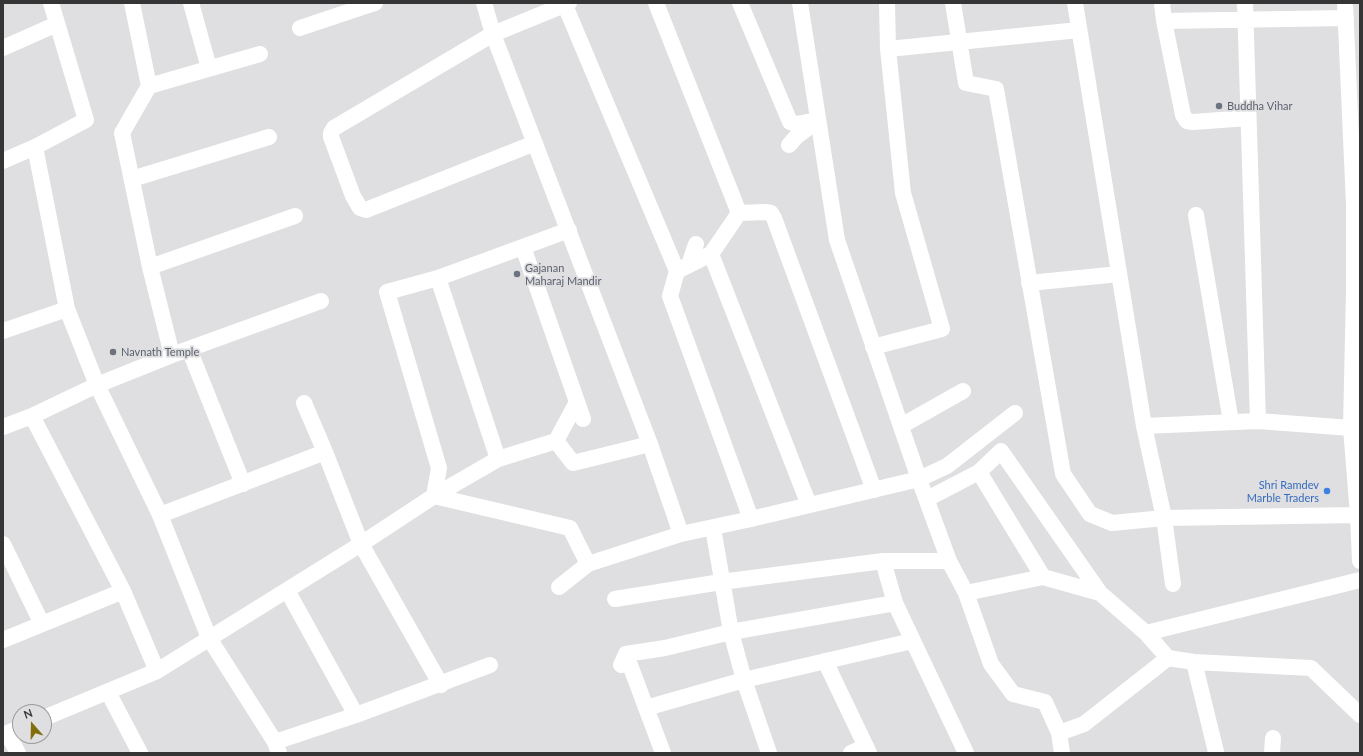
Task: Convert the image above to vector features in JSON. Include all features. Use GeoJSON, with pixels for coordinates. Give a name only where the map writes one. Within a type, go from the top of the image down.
{"type":"FeatureCollection","features":[{"type":"Feature","properties":{"kind":"street"},"geometry":{"type":"LineString","coordinates":[[3,162],[86,120],[51,3]]}},
{"type":"Feature","properties":{"kind":"street"},"geometry":{"type":"LineString","coordinates":[[132,3],[149,86],[122,133],[150,267],[172,355]]}},
{"type":"Feature","properties":{"kind":"street"},"geometry":{"type":"LineString","coordinates":[[191,3],[209,68]]}},
{"type":"Feature","properties":{"kind":"street"},"geometry":{"type":"LineString","coordinates":[[300,28],[375,3]]}},
{"type":"Feature","properties":{"kind":"street"},"geometry":{"type":"LineString","coordinates":[[484,3],[493,34],[650,444],[681,534]]}},
{"type":"Feature","properties":{"kind":"street"},"geometry":{"type":"LineString","coordinates":[[740,3],[790,122],[796,124],[818,120]]}},
{"type":"Feature","properties":{"kind":"street"},"geometry":{"type":"LineString","coordinates":[[800,3],[837,240],[919,479],[949,561],[966,594],[991,664],[1013,694],[1045,702],[1059,733],[1062,753]]}},
{"type":"Feature","properties":{"kind":"street"},"geometry":{"type":"LineString","coordinates":[[873,347],[942,329],[903,193],[888,49],[887,3]]}},
{"type":"Feature","properties":{"kind":"street"},"geometry":{"type":"LineString","coordinates":[[953,3],[966,83],[996,89],[1063,474],[1090,514],[1112,523],[1164,518],[1358,515]]}},
{"type":"Feature","properties":{"kind":"street"},"geometry":{"type":"LineString","coordinates":[[1075,3],[1144,426],[1164,518],[1174,584]]}},
{"type":"Feature","properties":{"kind":"street"},"geometry":{"type":"LineString","coordinates":[[1162,3],[1164,21],[1183,115],[1187,121],[1193,122],[1248,118]]}},
{"type":"Feature","properties":{"kind":"street"},"geometry":{"type":"LineString","coordinates":[[1245,3],[1258,421]]}},
{"type":"Feature","properties":{"kind":"street"},"geometry":{"type":"LineString","coordinates":[[534,143],[366,210],[360,208],[357,204],[331,137],[331,132],[334,128],[493,34],[566,4],[683,268]]}},
{"type":"Feature","properties":{"kind":"street"},"geometry":{"type":"LineString","coordinates":[[659,4],[739,213]]}},
{"type":"Feature","properties":{"kind":"street"},"geometry":{"type":"LineString","coordinates":[[1164,21],[1245,19],[1345,11],[1354,40],[1357,289],[1351,428],[1360,561]]}},
{"type":"Feature","properties":{"kind":"street"},"geometry":{"type":"LineString","coordinates":[[3,48],[57,24]]}},
{"type":"Feature","properties":{"kind":"street"},"geometry":{"type":"LineString","coordinates":[[888,49],[1079,30]]}},
{"type":"Feature","properties":{"kind":"street"},"geometry":{"type":"LineString","coordinates":[[149,86],[260,54]]}},
{"type":"Feature","properties":{"kind":"street"},"geometry":{"type":"LineString","coordinates":[[790,145],[796,137],[818,120]]}},
{"type":"Feature","properties":{"kind":"street"},"geometry":{"type":"LineString","coordinates":[[132,179],[270,137]]}},
{"type":"Feature","properties":{"kind":"street"},"geometry":{"type":"LineString","coordinates":[[35,147],[67,309],[97,385],[160,515],[209,638],[277,747],[356,715],[490,665]]}},
{"type":"Feature","properties":{"kind":"street"},"geometry":{"type":"LineString","coordinates":[[739,213],[765,212],[771,213],[774,218],[874,490]]}},
{"type":"Feature","properties":{"kind":"street"},"geometry":{"type":"LineString","coordinates":[[683,268],[711,254],[739,213]]}},
{"type":"Feature","properties":{"kind":"street"},"geometry":{"type":"LineString","coordinates":[[1196,215],[1231,422]]}},
{"type":"Feature","properties":{"kind":"street"},"geometry":{"type":"LineString","coordinates":[[150,267],[295,216]]}},
{"type":"Feature","properties":{"kind":"street"},"geometry":{"type":"LineString","coordinates":[[425,502],[439,468],[387,292],[438,278],[569,230]]}},
{"type":"Feature","properties":{"kind":"street"},"geometry":{"type":"LineString","coordinates":[[696,244],[670,296],[751,519]]}},
{"type":"Feature","properties":{"kind":"street"},"geometry":{"type":"LineString","coordinates":[[523,247],[582,419]]}},
{"type":"Feature","properties":{"kind":"street"},"geometry":{"type":"LineString","coordinates":[[711,254],[809,505]]}},
{"type":"Feature","properties":{"kind":"street"},"geometry":{"type":"LineString","coordinates":[[1029,283],[1119,274]]}},
{"type":"Feature","properties":{"kind":"street"},"geometry":{"type":"LineString","coordinates":[[438,278],[498,459]]}},
{"type":"Feature","properties":{"kind":"street"},"geometry":{"type":"LineString","coordinates":[[3,426],[32,416],[97,385],[172,355],[321,301]]}},
{"type":"Feature","properties":{"kind":"street"},"geometry":{"type":"LineString","coordinates":[[3,331],[67,309]]}},
{"type":"Feature","properties":{"kind":"street"},"geometry":{"type":"LineString","coordinates":[[189,349],[243,484]]}},
{"type":"Feature","properties":{"kind":"street"},"geometry":{"type":"LineString","coordinates":[[902,426],[963,391]]}},
{"type":"Feature","properties":{"kind":"street"},"geometry":{"type":"LineString","coordinates":[[52,715],[157,671],[361,544],[425,502],[498,459],[556,441],[577,402]]}},
{"type":"Feature","properties":{"kind":"street"},"geometry":{"type":"LineString","coordinates":[[304,403],[326,452],[361,544],[442,684]]}},
{"type":"Feature","properties":{"kind":"street"},"geometry":{"type":"LineString","coordinates":[[559,587],[588,564],[681,534],[713,528],[919,479],[947,466],[1015,413]]}},
{"type":"Feature","properties":{"kind":"street"},"geometry":{"type":"LineString","coordinates":[[32,416],[122,591],[157,671]]}},
{"type":"Feature","properties":{"kind":"street"},"geometry":{"type":"LineString","coordinates":[[1144,426],[1258,421],[1351,428]]}},
{"type":"Feature","properties":{"kind":"street"},"geometry":{"type":"LineString","coordinates":[[556,441],[573,463],[650,444]]}},
{"type":"Feature","properties":{"kind":"street"},"geometry":{"type":"LineString","coordinates":[[927,499],[979,472],[1001,451],[1100,593],[1146,633],[1168,658],[1194,662],[1311,668],[1360,715]]}},
{"type":"Feature","properties":{"kind":"street"},"geometry":{"type":"LineString","coordinates":[[160,515],[326,452]]}},
{"type":"Feature","properties":{"kind":"street"},"geometry":{"type":"LineString","coordinates":[[979,472],[1043,576]]}},
{"type":"Feature","properties":{"kind":"street"},"geometry":{"type":"LineString","coordinates":[[425,502],[570,528],[588,564]]}},
{"type":"Feature","properties":{"kind":"street"},"geometry":{"type":"LineString","coordinates":[[713,528],[721,582],[731,632],[744,680],[769,753]]}},
{"type":"Feature","properties":{"kind":"street"},"geometry":{"type":"LineString","coordinates":[[3,544],[42,624]]}},
{"type":"Feature","properties":{"kind":"street"},"geometry":{"type":"LineString","coordinates":[[615,599],[721,582],[883,561],[949,561]]}},
{"type":"Feature","properties":{"kind":"street"},"geometry":{"type":"LineString","coordinates":[[883,561],[895,603],[966,753]]}},
{"type":"Feature","properties":{"kind":"street"},"geometry":{"type":"LineString","coordinates":[[966,594],[1043,576],[1100,593]]}},
{"type":"Feature","properties":{"kind":"street"},"geometry":{"type":"LineString","coordinates":[[1146,633],[1360,580]]}},
{"type":"Feature","properties":{"kind":"street"},"geometry":{"type":"LineString","coordinates":[[287,590],[356,715]]}},
{"type":"Feature","properties":{"kind":"street"},"geometry":{"type":"LineString","coordinates":[[3,640],[122,591]]}},
{"type":"Feature","properties":{"kind":"street"},"geometry":{"type":"LineString","coordinates":[[662,753],[646,708],[626,665],[626,654],[665,648],[731,632],[895,603]]}},
{"type":"Feature","properties":{"kind":"street"},"geometry":{"type":"LineString","coordinates":[[646,708],[744,680],[912,641]]}},
{"type":"Feature","properties":{"kind":"street"},"geometry":{"type":"LineString","coordinates":[[1059,733],[1084,724],[1168,658]]}},
{"type":"Feature","properties":{"kind":"street"},"geometry":{"type":"LineString","coordinates":[[825,661],[867,750],[851,753]]}},
{"type":"Feature","properties":{"kind":"street"},"geometry":{"type":"LineString","coordinates":[[1194,662],[1216,752]]}},
{"type":"Feature","properties":{"kind":"street"},"geometry":{"type":"LineString","coordinates":[[108,692],[140,753]]}},
{"type":"Feature","properties":{"kind":"street"},"geometry":{"type":"LineString","coordinates":[[10,732],[18,753]]}},
{"type":"Feature","properties":{"kind":"place","name":"Buddha Vihar"},"geometry":{"type":"Point","coordinates":[1219,106]}},
{"type":"Feature","properties":{"kind":"place","name":"Gajanan Maharaj Mandir"},"geometry":{"type":"Point","coordinates":[517,274]}},
{"type":"Feature","properties":{"kind":"place","name":"Navnath Temple"},"geometry":{"type":"Point","coordinates":[113,352]}},
{"type":"Feature","properties":{"kind":"place","name":"Shri Ramdev Marble Traders"},"geometry":{"type":"Point","coordinates":[1327,491]}}]}
